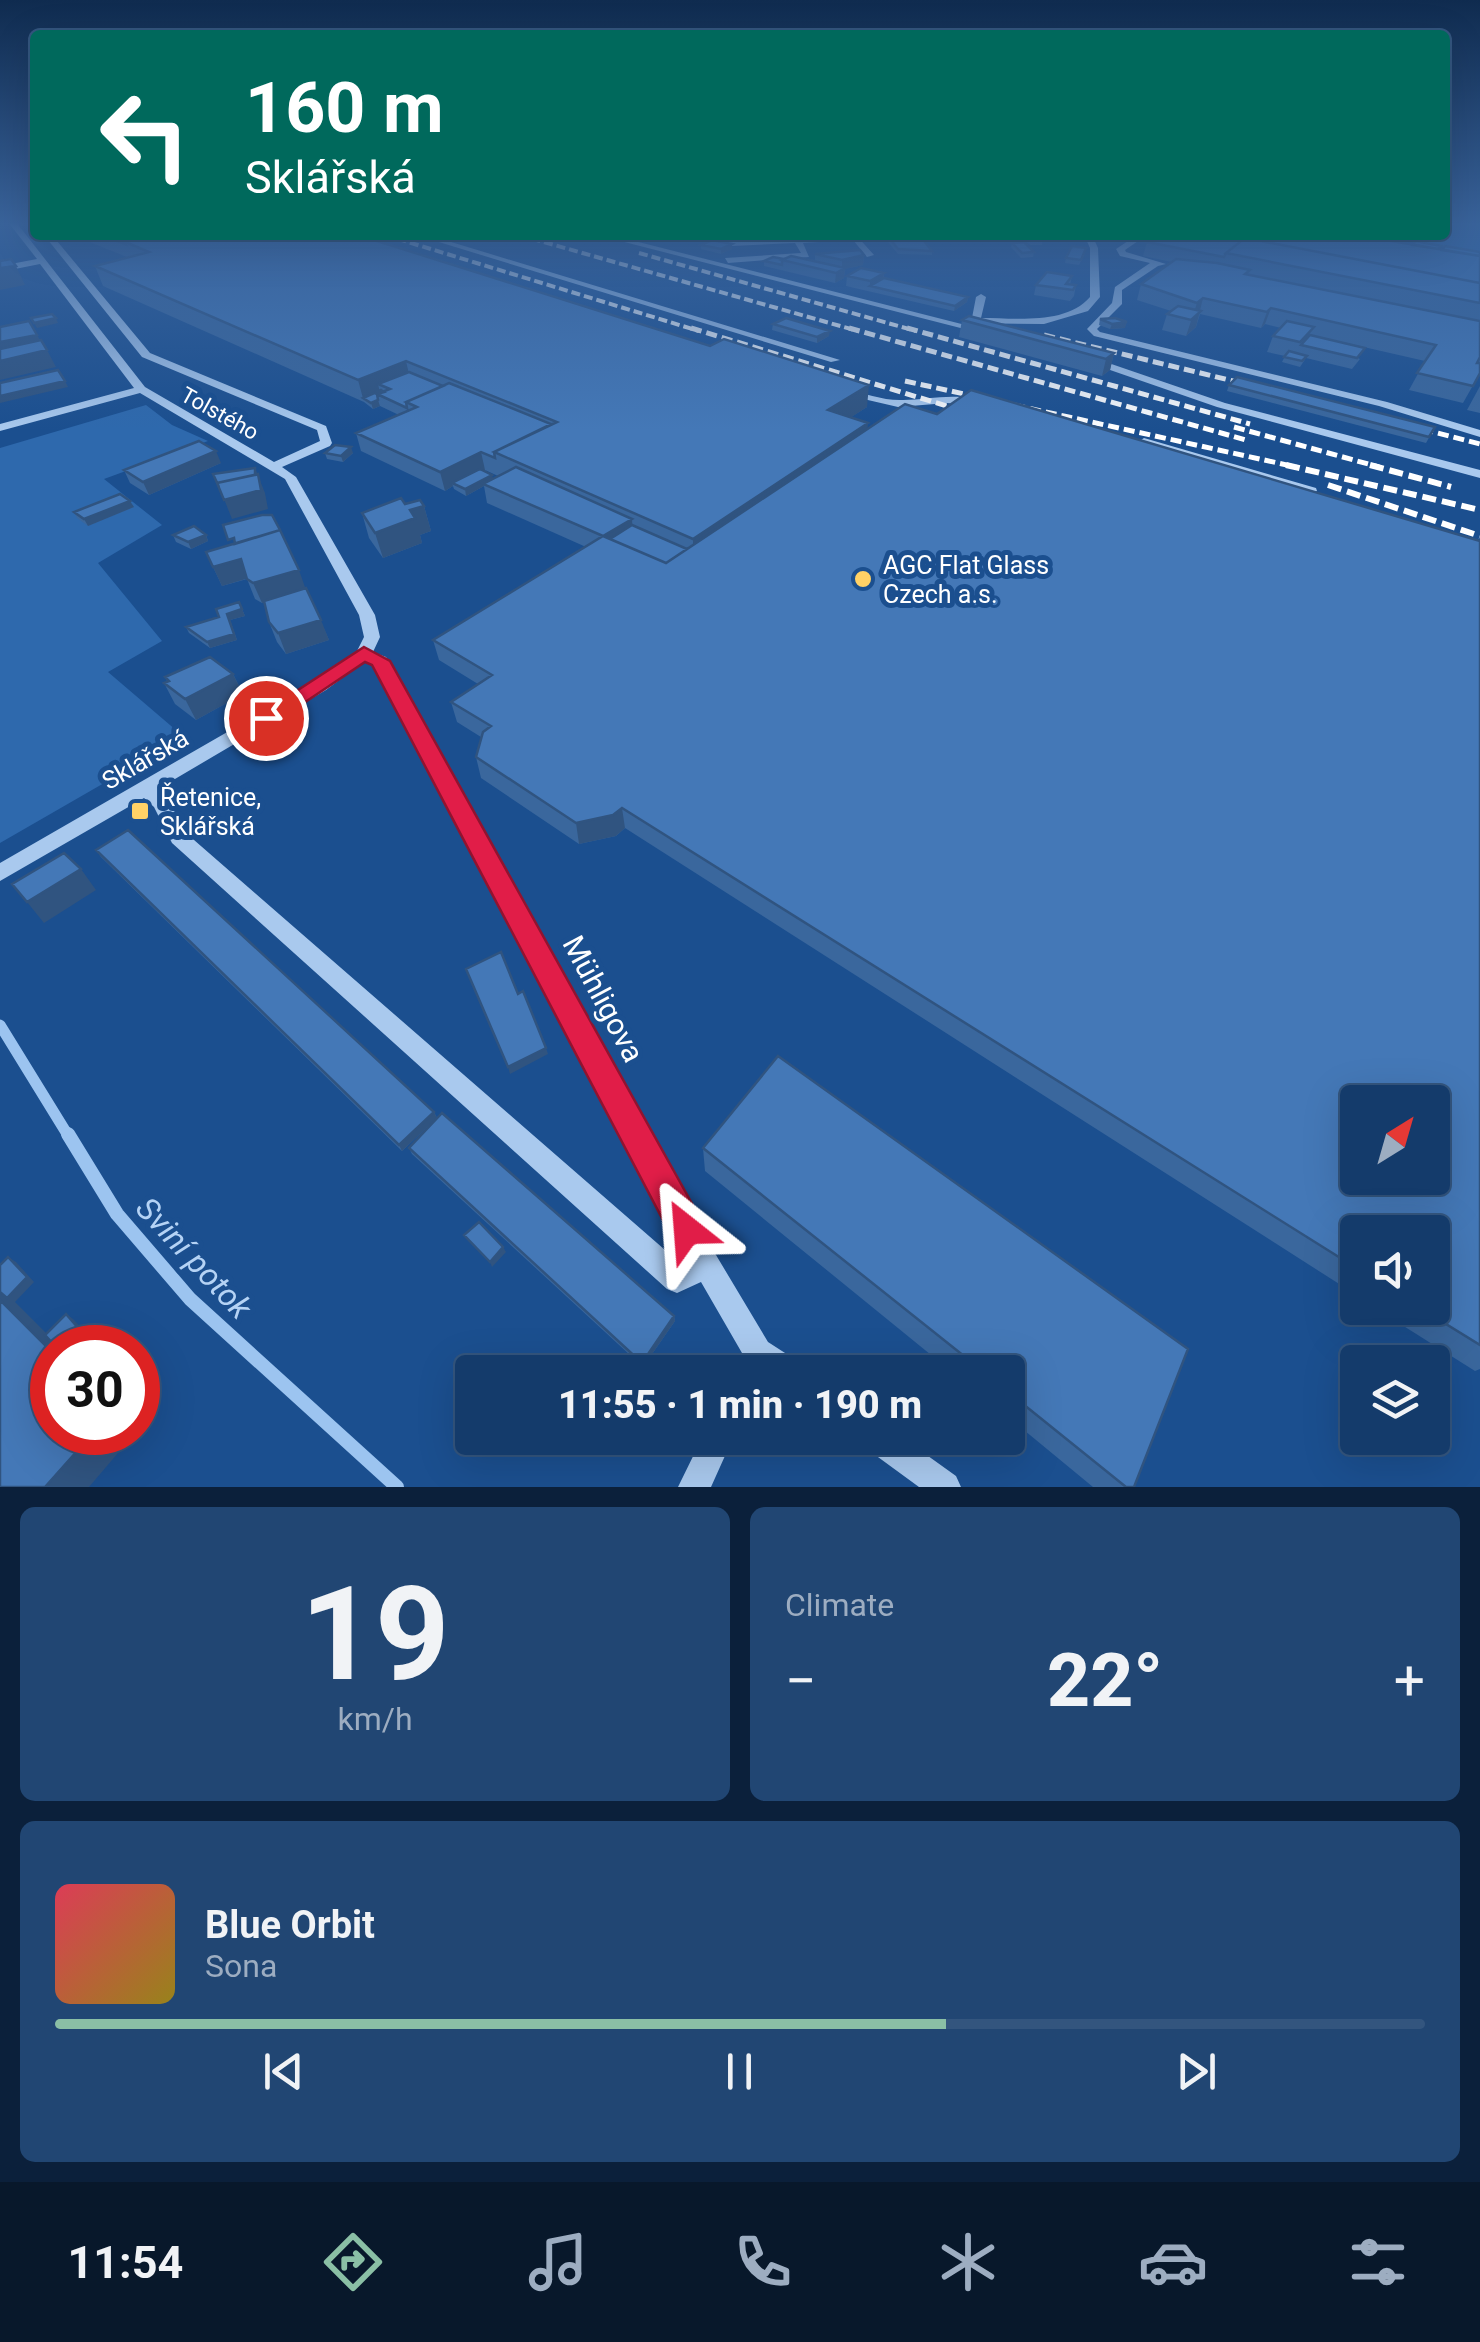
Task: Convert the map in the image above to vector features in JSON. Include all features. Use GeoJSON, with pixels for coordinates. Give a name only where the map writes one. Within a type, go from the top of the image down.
{"type":"FeatureCollection","features":[{"type":"Feature","properties":{"kind":"street","name":"Tolstého"},"geometry":{"type":"LineString","coordinates":[[66,291],[141,389],[275,466],[301,492],[367,615],[372,637],[364,654]]}},
{"type":"Feature","properties":{"kind":"street"},"geometry":{"type":"LineString","coordinates":[[94,291],[146,356],[322,428],[326,443],[275,466]]}},
{"type":"Feature","properties":{"kind":"street"},"geometry":{"type":"LineString","coordinates":[[608,291],[836,360]]}},
{"type":"Feature","properties":{"kind":"street"},"geometry":{"type":"LineString","coordinates":[[833,291],[1008,338]]}},
{"type":"Feature","properties":{"kind":"street"},"geometry":{"type":"LineString","coordinates":[[945,319],[1044,321],[1085,309],[1095,291]]}},
{"type":"Feature","properties":{"kind":"street"},"geometry":{"type":"LineString","coordinates":[[1118,291],[1117,304],[1094,322],[1092,329],[1098,334],[1383,404],[1480,434]]}},
{"type":"Feature","properties":{"kind":"street"},"geometry":{"type":"LineString","coordinates":[[976,321],[981,297]]}},
{"type":"Feature","properties":{"kind":"street"},"geometry":{"type":"LineString","coordinates":[[1076,356],[1221,404],[1480,474]]}},
{"type":"Feature","properties":{"kind":"street"},"geometry":{"type":"LineString","coordinates":[[830,388],[888,404],[947,400],[986,405]]}},
{"type":"Feature","properties":{"kind":"street"},"geometry":{"type":"LineString","coordinates":[[0,428],[141,389]]}},
{"type":"Feature","properties":{"kind":"street"},"geometry":{"type":"LineString","coordinates":[[1134,440],[1334,498]]}},
{"type":"Feature","properties":{"kind":"street","name":"Sklářská"},"geometry":{"type":"LineString","coordinates":[[0,873],[320,686],[364,654]]}},
{"type":"Feature","properties":{"kind":"street","name":"Mühligova"},"geometry":{"type":"LineString","coordinates":[[364,654],[380,661],[390,676],[706,1265],[750,1355]]}},
{"type":"Feature","properties":{"kind":"street"},"geometry":{"type":"LineString","coordinates":[[145,788],[161,803],[179,838],[677,1279],[706,1265]]}},
{"type":"Feature","properties":{"kind":"street"},"geometry":{"type":"LineString","coordinates":[[694,1487],[710,1455]]}},
{"type":"Feature","properties":{"kind":"street"},"geometry":{"type":"LineString","coordinates":[[902,1455],[946,1487]]}},
{"type":"Feature","properties":{"kind":"shaded area"},"geometry":{"type":"Polygon","coordinates":[[[146,405],[172,425],[208,441],[104,479],[162,525],[98,563],[162,641],[108,672],[184,737],[0,843],[0,448],[146,405]]]}},
{"type":"Feature","properties":{"kind":"building"},"geometry":{"type":"Polygon","coordinates":[[[154,291],[537,291],[710,346],[724,339],[869,385],[828,410],[868,423],[693,539],[494,452],[557,422],[406,361],[358,380],[154,291]]]}},
{"type":"Feature","properties":{"kind":"building"},"geometry":{"type":"Polygon","coordinates":[[[893,291],[943,291],[968,297],[955,306],[893,291]]]}},
{"type":"Feature","properties":{"kind":"building"},"geometry":{"type":"Polygon","coordinates":[[[1163,291],[1332,291],[1480,321],[1480,373],[1473,386],[1417,373],[1436,345],[1271,308],[1267,312],[1203,298],[1197,303],[1163,291]]]}},
{"type":"Feature","properties":{"kind":"building"},"geometry":{"type":"Polygon","coordinates":[[[1421,291],[1480,291],[1480,303],[1421,291]]]}},
{"type":"Feature","properties":{"kind":"building"},"geometry":{"type":"Polygon","coordinates":[[[1178,306],[1201,311],[1191,320],[1167,314],[1178,306]]]}},
{"type":"Feature","properties":{"kind":"building"},"geometry":{"type":"Polygon","coordinates":[[[52,314],[56,318],[34,323],[31,318],[52,314]]]}},
{"type":"Feature","properties":{"kind":"building"},"geometry":{"type":"Polygon","coordinates":[[[969,316],[1114,353],[1106,359],[962,320],[969,316]]]}},
{"type":"Feature","properties":{"kind":"building"},"geometry":{"type":"Polygon","coordinates":[[[786,318],[830,331],[817,337],[773,324],[786,318]]]}},
{"type":"Feature","properties":{"kind":"building"},"geometry":{"type":"Polygon","coordinates":[[[1100,319],[1127,322],[1112,324],[1100,319]]]}},
{"type":"Feature","properties":{"kind":"building"},"geometry":{"type":"Polygon","coordinates":[[[29,321],[37,335],[0,342],[0,327],[29,321]]]}},
{"type":"Feature","properties":{"kind":"building"},"geometry":{"type":"Polygon","coordinates":[[[1287,321],[1314,327],[1300,342],[1273,336],[1287,321]]]}},
{"type":"Feature","properties":{"kind":"building"},"geometry":{"type":"Polygon","coordinates":[[[1310,335],[1365,348],[1357,358],[1301,345],[1310,335]]]}},
{"type":"Feature","properties":{"kind":"building"},"geometry":{"type":"Polygon","coordinates":[[[41,340],[47,350],[0,361],[0,349],[41,340]]]}},
{"type":"Feature","properties":{"kind":"building"},"geometry":{"type":"Polygon","coordinates":[[[1289,351],[1307,356],[1302,361],[1284,357],[1289,351]]]}},
{"type":"Feature","properties":{"kind":"building"},"geometry":{"type":"Polygon","coordinates":[[[58,370],[65,381],[0,396],[0,383],[58,370]]]}},
{"type":"Feature","properties":{"kind":"building"},"geometry":{"type":"Polygon","coordinates":[[[409,372],[443,386],[406,402],[407,408],[377,394],[390,389],[378,384],[409,372]]]}},
{"type":"Feature","properties":{"kind":"building"},"geometry":{"type":"Polygon","coordinates":[[[1237,377],[1435,427],[1429,437],[1229,385],[1237,377]]]}},
{"type":"Feature","properties":{"kind":"building"},"geometry":{"type":"Polygon","coordinates":[[[449,383],[551,424],[494,452],[495,458],[481,452],[440,472],[356,433],[417,407],[406,402],[449,383]]]}},
{"type":"Feature","properties":{"kind":"building"},"geometry":{"type":"Polygon","coordinates":[[[381,390],[384,392],[377,394],[378,400],[371,403],[363,398],[381,390]]]}},
{"type":"Feature","properties":{"kind":"building"},"geometry":{"type":"Polygon","coordinates":[[[971,390],[1480,541],[1480,1345],[1448,1325],[1450,1215],[1340,1215],[1340,1258],[622,808],[613,815],[576,823],[476,757],[483,732],[491,726],[451,702],[492,675],[433,640],[603,536],[666,563],[905,404],[937,414],[971,390]]]}},
{"type":"Feature","properties":{"kind":"building"},"geometry":{"type":"Polygon","coordinates":[[[199,441],[216,451],[143,482],[124,470],[199,441]]]}},
{"type":"Feature","properties":{"kind":"building"},"geometry":{"type":"Polygon","coordinates":[[[335,445],[351,447],[341,456],[325,453],[335,445]]]}},
{"type":"Feature","properties":{"kind":"building"},"geometry":{"type":"Polygon","coordinates":[[[516,467],[632,519],[603,536],[483,484],[516,467]]]}},
{"type":"Feature","properties":{"kind":"building"},"geometry":{"type":"Polygon","coordinates":[[[255,468],[255,475],[217,483],[213,474],[255,468]]]}},
{"type":"Feature","properties":{"kind":"building"},"geometry":{"type":"Polygon","coordinates":[[[480,469],[492,475],[465,489],[452,483],[480,469]]]}},
{"type":"Feature","properties":{"kind":"building"},"geometry":{"type":"Polygon","coordinates":[[[258,474],[261,490],[224,500],[217,483],[258,474]]]}},
{"type":"Feature","properties":{"kind":"building"},"geometry":{"type":"Polygon","coordinates":[[[120,494],[130,501],[84,519],[74,512],[120,494]]]}},
{"type":"Feature","properties":{"kind":"building"},"geometry":{"type":"Polygon","coordinates":[[[401,498],[405,504],[420,500],[424,506],[410,510],[415,518],[375,533],[362,513],[401,498]]]}},
{"type":"Feature","properties":{"kind":"building"},"geometry":{"type":"Polygon","coordinates":[[[272,515],[280,530],[235,544],[234,538],[228,540],[223,525],[272,515]]]}},
{"type":"Feature","properties":{"kind":"building"},"geometry":{"type":"Polygon","coordinates":[[[632,525],[687,549],[666,563],[610,539],[632,525]]]}},
{"type":"Feature","properties":{"kind":"building"},"geometry":{"type":"Polygon","coordinates":[[[194,526],[206,535],[188,542],[173,535],[194,526]]]}},
{"type":"Feature","properties":{"kind":"building"},"geometry":{"type":"Polygon","coordinates":[[[280,530],[299,570],[253,583],[247,579],[241,559],[213,567],[206,552],[280,530]]]}},
{"type":"Feature","properties":{"kind":"building"},"geometry":{"type":"Polygon","coordinates":[[[306,588],[321,620],[278,633],[269,622],[264,601],[306,588]]]}},
{"type":"Feature","properties":{"kind":"building"},"geometry":{"type":"Polygon","coordinates":[[[239,602],[242,609],[227,614],[234,634],[207,642],[186,627],[219,617],[216,609],[239,602]]]}},
{"type":"Feature","properties":{"kind":"building"},"geometry":{"type":"Polygon","coordinates":[[[210,657],[233,674],[185,699],[164,683],[169,681],[165,677],[210,657]]]}},
{"type":"Feature","properties":{"kind":"building"},"geometry":{"type":"Polygon","coordinates":[[[128,830],[434,1112],[399,1145],[96,850],[128,830]]]}},
{"type":"Feature","properties":{"kind":"building"},"geometry":{"type":"Polygon","coordinates":[[[64,853],[81,869],[27,902],[12,884],[64,853]]]}},
{"type":"Feature","properties":{"kind":"building"},"geometry":{"type":"Polygon","coordinates":[[[501,952],[518,994],[523,991],[546,1048],[508,1067],[466,969],[501,952]]]}},
{"type":"Feature","properties":{"kind":"building"},"geometry":{"type":"Polygon","coordinates":[[[778,1056],[1188,1349],[1134,1487],[1126,1487],[1025,1406],[1025,1355],[963,1355],[703,1148],[778,1056]]]}},
{"type":"Feature","properties":{"kind":"building"},"geometry":{"type":"Polygon","coordinates":[[[442,1113],[674,1316],[647,1355],[633,1355],[409,1148],[442,1113]]]}},
{"type":"Feature","properties":{"kind":"building"},"geometry":{"type":"Polygon","coordinates":[[[479,1222],[503,1247],[490,1262],[464,1235],[479,1222]]]}},
{"type":"Feature","properties":{"kind":"building"},"geometry":{"type":"Polygon","coordinates":[[[8,1257],[27,1277],[7,1298],[0,1292],[0,1265],[8,1257]]]}},
{"type":"Feature","properties":{"kind":"building"},"geometry":{"type":"Polygon","coordinates":[[[0,1300],[30,1330],[30,1455],[74,1455],[45,1487],[0,1487],[0,1300]]]}},
{"type":"Feature","properties":{"kind":"building"},"geometry":{"type":"Polygon","coordinates":[[[66,1314],[76,1325],[55,1325],[66,1314]]]}},
{"type":"Feature","properties":{"kind":"waterway","name":"Sviní potok"},"geometry":{"type":"LineString","coordinates":[[0,1025],[69,1137]]}},
{"type":"Feature","properties":{"kind":"waterway","name":"Sviní potok"},"geometry":{"type":"LineString","coordinates":[[68,1134],[117,1214],[190,1299],[397,1487]]}},
{"type":"Feature","properties":{"kind":"railway"},"geometry":{"type":"LineString","coordinates":[[569,291],[699,331]]}},
{"type":"Feature","properties":{"kind":"railway"},"geometry":{"type":"LineString","coordinates":[[718,291],[858,331]]}},
{"type":"Feature","properties":{"kind":"railway"},"geometry":{"type":"LineString","coordinates":[[775,291],[916,331]]}},
{"type":"Feature","properties":{"kind":"railway"},"geometry":{"type":"LineString","coordinates":[[691,328],[973,414]]}},
{"type":"Feature","properties":{"kind":"railway"},"geometry":{"type":"LineString","coordinates":[[849,328],[1246,440]]}},
{"type":"Feature","properties":{"kind":"railway"},"geometry":{"type":"LineString","coordinates":[[907,328],[1250,424]]}},
{"type":"Feature","properties":{"kind":"railway"},"geometry":{"type":"LineString","coordinates":[[1044,335],[1262,388]]}},
{"type":"Feature","properties":{"kind":"railway"},"geometry":{"type":"LineString","coordinates":[[905,381],[1296,467]]}},
{"type":"Feature","properties":{"kind":"railway"},"geometry":{"type":"LineString","coordinates":[[1407,425],[1480,444]]}},
{"type":"Feature","properties":{"kind":"railway"},"geometry":{"type":"LineString","coordinates":[[1234,427],[1379,467]]}},
{"type":"Feature","properties":{"kind":"railway"},"geometry":{"type":"LineString","coordinates":[[1286,465],[1480,510]]}},
{"type":"Feature","properties":{"kind":"railway"},"geometry":{"type":"LineString","coordinates":[[1370,465],[1451,487]]}},
{"type":"Feature","properties":{"kind":"railway"},"geometry":{"type":"LineString","coordinates":[[1328,485],[1480,536]]}},
{"type":"Feature","properties":{"kind":"place","name":"AGC Flat Glass Czech a.s."},"geometry":{"type":"Point","coordinates":[863,579]}},
{"type":"Feature","properties":{"kind":"place","name":"Řetenice, Sklářská"},"geometry":{"type":"Point","coordinates":[140,811]}},
{"type":"Feature","properties":{"kind":"route"},"geometry":{"type":"LineString","coordinates":[[266,718],[364,654],[380,661],[687,1230]]}}]}
